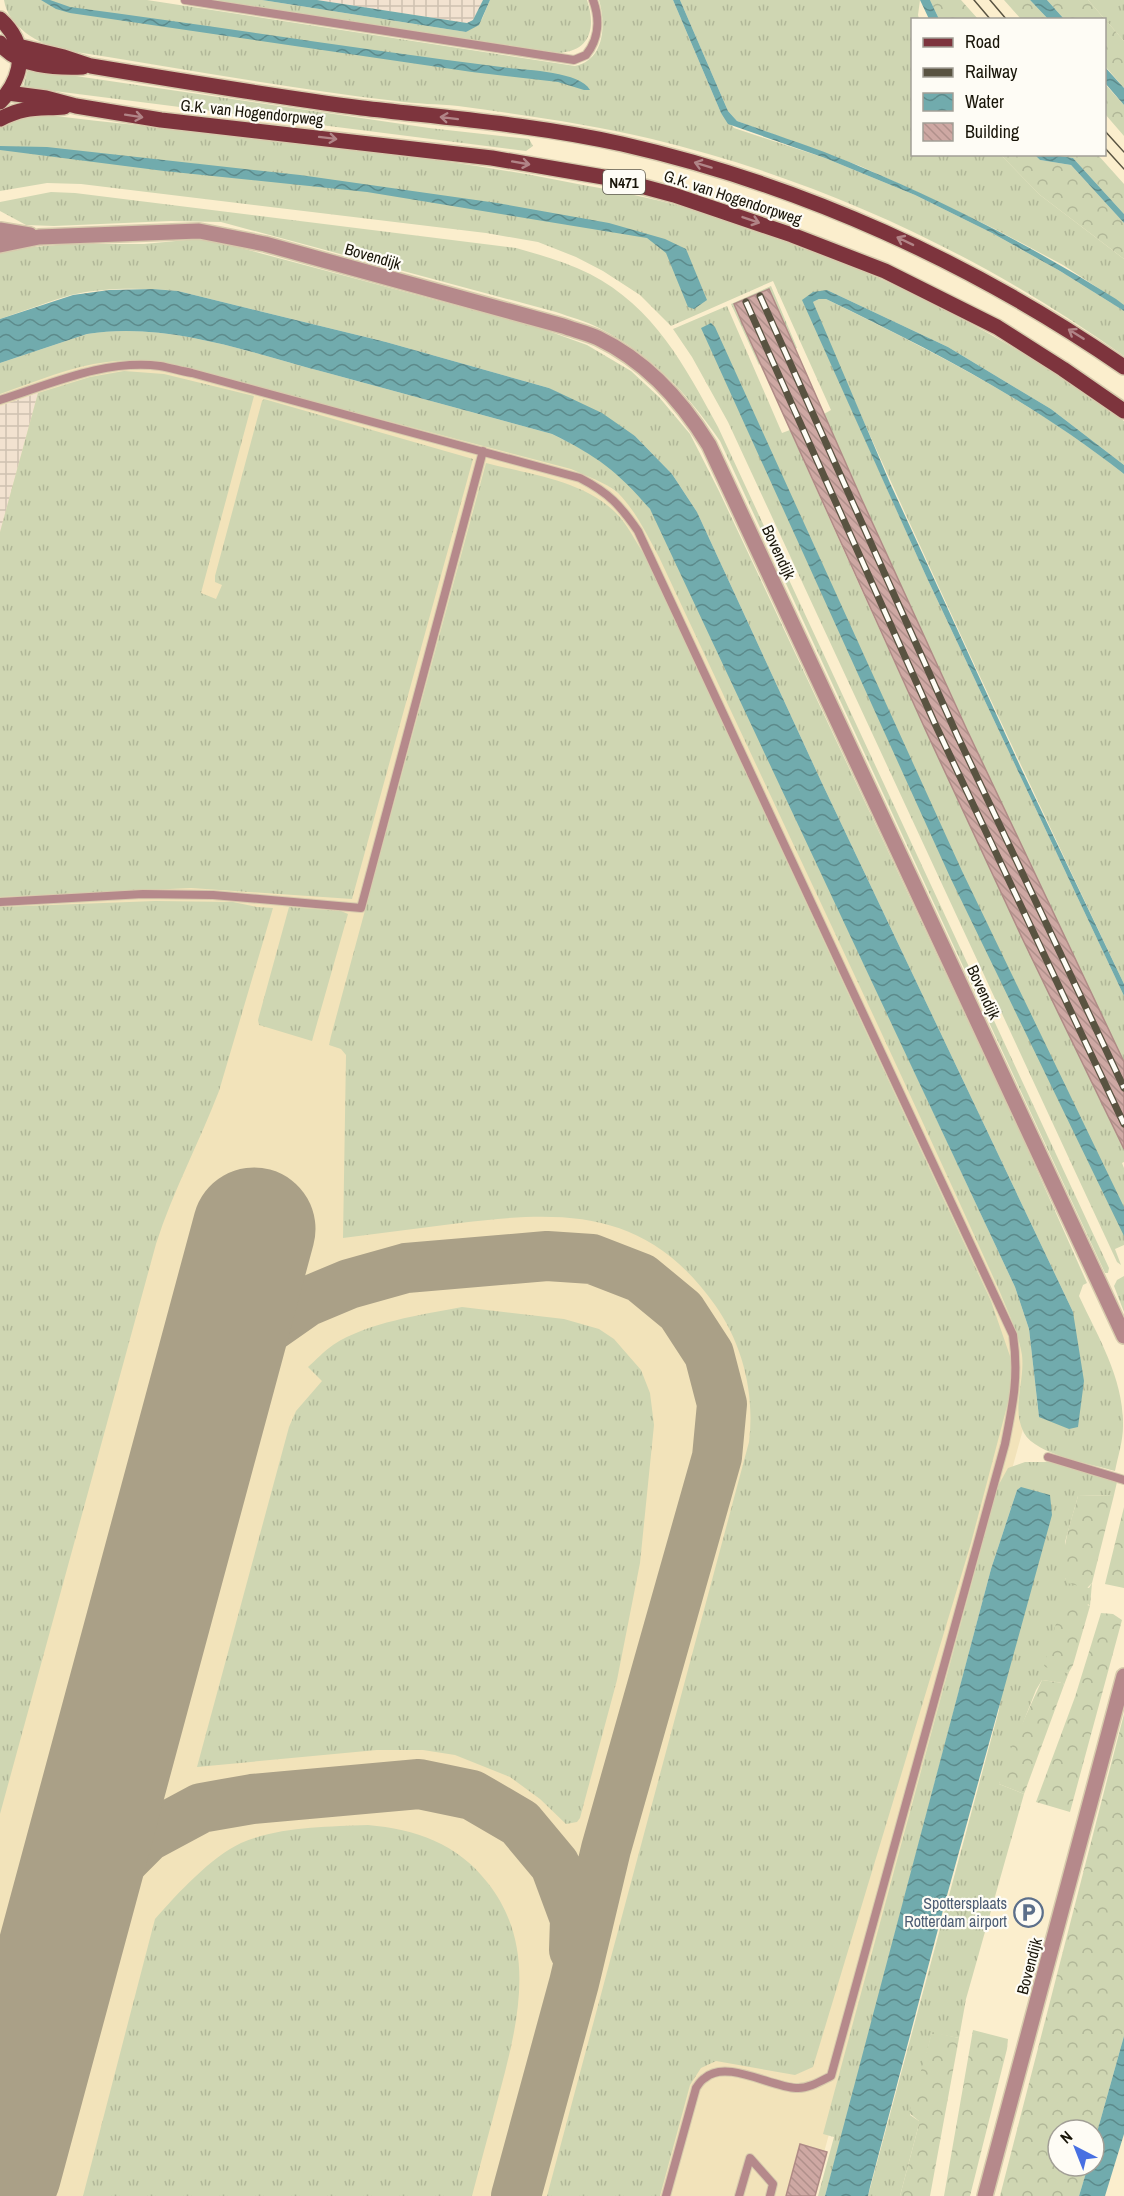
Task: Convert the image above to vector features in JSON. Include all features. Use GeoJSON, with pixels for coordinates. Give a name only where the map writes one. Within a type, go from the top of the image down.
{"type":"FeatureCollection","features":[{"type":"Feature","properties":{"kind":"main road"},"geometry":{"type":"LineString","coordinates":[[0,19],[13,34],[19,52]]}},
{"type":"Feature","properties":{"kind":"main road","name":"N471"},"geometry":{"type":"LineString","coordinates":[[0,43],[7,51],[19,52],[17,78],[4,97]]}},
{"type":"Feature","properties":{"kind":"main road","name":"G.K. van Hogendorpweg"},"geometry":{"type":"LineString","coordinates":[[19,52],[62,68],[91,66],[318,102],[560,132],[682,159],[804,198],[899,238],[1014,296],[1124,367]]}},
{"type":"Feature","properties":{"kind":"main road","name":"G.K. van Hogendorpweg"},"geometry":{"type":"LineString","coordinates":[[4,97],[45,98],[76,106],[161,120],[492,158],[615,179],[674,195],[792,235],[885,271],[997,327],[1064,369],[1124,411]]}},
{"type":"Feature","properties":{"kind":"main road","name":"G.K. van Hogendorpweg"},"geometry":{"type":"LineString","coordinates":[[0,119],[27,108],[76,106]]}},
{"type":"Feature","properties":{"kind":"street","name":"Bovendijk"},"geometry":{"type":"LineString","coordinates":[[0,230],[39,237]]}},
{"type":"Feature","properties":{"kind":"street","name":"Bovendijk"},"geometry":{"type":"LineString","coordinates":[[0,245],[39,237],[199,231],[265,244],[563,326],[598,338],[636,362],[668,389],[710,445],[1124,1336]]}},
{"type":"Feature","properties":{"kind":"street","name":"Bovendijk"},"geometry":{"type":"LineString","coordinates":[[985,2196],[1124,1676]]}},
{"type":"Feature","properties":{"kind":"lane"},"geometry":{"type":"LineString","coordinates":[[185,0],[574,60],[586,55],[597,33],[597,10],[593,0]]}},
{"type":"Feature","properties":{"kind":"lane"},"geometry":{"type":"LineString","coordinates":[[0,400],[96,369],[158,366],[192,373],[483,451],[580,478],[602,489],[621,507],[638,531],[1013,1335],[1017,1360],[1016,1392],[1005,1444],[831,2076],[816,2084],[797,2089],[730,2071],[716,2072],[705,2077],[696,2088],[666,2196]]}},
{"type":"Feature","properties":{"kind":"lane"},"geometry":{"type":"LineString","coordinates":[[0,902],[143,894],[213,895],[361,908],[483,451]]}},
{"type":"Feature","properties":{"kind":"lane"},"geometry":{"type":"LineString","coordinates":[[1048,1457],[1124,1480]]}},
{"type":"Feature","properties":{"kind":"lane"},"geometry":{"type":"LineString","coordinates":[[739,2196],[750,2158],[773,2184],[770,2196]]}},
{"type":"Feature","properties":{"kind":"shaded area"},"geometry":{"type":"Polygon","coordinates":[[[317,0],[483,0],[473,20],[467,23],[317,0]]]}},
{"type":"Feature","properties":{"kind":"shaded area"},"geometry":{"type":"Polygon","coordinates":[[[81,343],[559,450],[637,507],[1009,1290],[1033,1393],[812,2196],[0,2196],[0,372],[81,343]]]}},
{"type":"Feature","properties":{"kind":"shaded area"},"geometry":{"type":"Polygon","coordinates":[[[38,393],[0,532],[0,406],[38,393]]]}},
{"type":"Feature","properties":{"kind":"green space"},"geometry":{"type":"Polygon","coordinates":[[[4,0],[147,0],[575,66],[592,57],[598,49],[602,30],[599,0],[673,0],[721,113],[734,128],[825,158],[915,195],[992,233],[1060,271],[1124,311],[1124,356],[1070,319],[1014,285],[899,225],[839,199],[715,156],[652,139],[556,120],[458,106],[404,102],[313,90],[63,50],[26,33],[12,18],[4,0]]]}},
{"type":"Feature","properties":{"kind":"green space"},"geometry":{"type":"Polygon","coordinates":[[[213,0],[262,0],[466,32],[482,19],[490,0],[587,0],[591,28],[588,36],[578,48],[559,53],[213,0]]]}},
{"type":"Feature","properties":{"kind":"green space"},"geometry":{"type":"Polygon","coordinates":[[[680,0],[920,0],[919,18],[911,18],[911,156],[1002,156],[1040,195],[1124,259],[1124,305],[1063,265],[995,229],[860,166],[737,121],[728,111],[680,0]]]}},
{"type":"Feature","properties":{"kind":"green space"},"geometry":{"type":"Polygon","coordinates":[[[930,0],[961,0],[977,18],[939,18],[930,0]]]}},
{"type":"Feature","properties":{"kind":"green space"},"geometry":{"type":"Polygon","coordinates":[[[1004,0],[1030,0],[1047,18],[1020,18],[1004,0]]]}},
{"type":"Feature","properties":{"kind":"green space"},"geometry":{"type":"Polygon","coordinates":[[[1047,0],[1088,0],[1104,18],[1063,18],[1047,0]]]}},
{"type":"Feature","properties":{"kind":"green space"},"geometry":{"type":"Polygon","coordinates":[[[1088,0],[1124,0],[1124,41],[1106,18],[1088,0]]]}},
{"type":"Feature","properties":{"kind":"green space"},"geometry":{"type":"Polygon","coordinates":[[[1106,20],[1124,41],[1124,88],[1106,67],[1106,20]]]}},
{"type":"Feature","properties":{"kind":"green space"},"geometry":{"type":"Polygon","coordinates":[[[28,69],[429,128],[529,139],[533,146],[526,151],[23,87],[28,69]]]}},
{"type":"Feature","properties":{"kind":"green space"},"geometry":{"type":"Polygon","coordinates":[[[1106,85],[1124,105],[1124,136],[1106,115],[1106,85]]]}},
{"type":"Feature","properties":{"kind":"green space"},"geometry":{"type":"Polygon","coordinates":[[[39,114],[425,158],[552,179],[676,205],[794,243],[910,292],[1021,352],[1124,421],[1124,465],[1051,409],[948,347],[827,290],[803,300],[926,576],[1124,996],[1124,1062],[972,739],[824,414],[831,410],[773,281],[671,326],[640,295],[603,271],[538,242],[486,233],[81,184],[47,183],[0,191],[0,128],[19,117],[39,114]]]}},
{"type":"Feature","properties":{"kind":"green space"},"geometry":{"type":"Polygon","coordinates":[[[1002,156],[1036,156],[1040,160],[1071,165],[1124,223],[1124,259],[1040,195],[1002,156]]]}},
{"type":"Feature","properties":{"kind":"green space"},"geometry":{"type":"Polygon","coordinates":[[[1060,156],[1099,156],[1124,184],[1124,214],[1073,158],[1060,156]]]}},
{"type":"Feature","properties":{"kind":"green space"},"geometry":{"type":"Polygon","coordinates":[[[51,192],[75,193],[516,248],[563,262],[590,274],[613,288],[650,321],[680,360],[718,427],[1109,1268],[1108,1273],[1105,1273],[720,441],[681,391],[636,350],[578,319],[221,222],[26,225],[0,211],[0,202],[51,192]]]}},
{"type":"Feature","properties":{"kind":"green space"},"geometry":{"type":"Polygon","coordinates":[[[197,239],[222,243],[540,328],[587,345],[631,371],[659,397],[690,434],[719,491],[1020,1132],[1087,1283],[1083,1285],[1079,1296],[1109,1359],[1122,1409],[1122,1437],[1115,1471],[1052,1453],[1030,1441],[1024,1433],[1020,1424],[1018,1405],[1022,1355],[999,1290],[659,557],[636,515],[618,493],[601,482],[571,469],[181,367],[135,361],[107,362],[67,371],[0,394],[0,363],[87,334],[117,331],[176,335],[237,348],[552,434],[594,456],[630,485],[641,496],[660,526],[1015,1287],[1029,1329],[1039,1417],[1073,1312],[821,781],[697,512],[672,474],[635,436],[549,388],[386,342],[178,291],[124,289],[84,292],[0,319],[0,250],[68,244],[144,244],[197,239]]]}},
{"type":"Feature","properties":{"kind":"green space"},"geometry":{"type":"Polygon","coordinates":[[[771,286],[797,348],[795,349],[769,289],[735,303],[759,365],[731,304],[771,286]]]}},
{"type":"Feature","properties":{"kind":"green space"},"geometry":{"type":"Polygon","coordinates":[[[826,299],[865,318],[979,378],[1053,423],[1124,474],[1124,984],[966,646],[812,306],[813,302],[826,299]]]}},
{"type":"Feature","properties":{"kind":"green space"},"geometry":{"type":"Polygon","coordinates":[[[727,306],[782,433],[790,430],[954,791],[1124,1149],[1124,1162],[1122,1163],[1124,1168],[1124,1245],[1115,1249],[1121,1265],[1117,1262],[728,422],[692,357],[673,329],[727,306]]]}},
{"type":"Feature","properties":{"kind":"green space"},"geometry":{"type":"Polygon","coordinates":[[[124,371],[164,374],[254,396],[201,593],[216,599],[222,585],[215,582],[215,576],[264,399],[473,459],[352,899],[191,888],[0,897],[0,532],[38,393],[90,377],[124,371]]]}},
{"type":"Feature","properties":{"kind":"green space"},"geometry":{"type":"Polygon","coordinates":[[[486,463],[537,475],[587,492],[619,516],[644,554],[991,1301],[1011,1359],[1011,1391],[971,1543],[813,2067],[795,2075],[716,2061],[701,2068],[690,2085],[660,2196],[547,2196],[749,1442],[750,1406],[740,1353],[725,1320],[689,1273],[661,1250],[632,1233],[602,1223],[569,1218],[499,1219],[343,1238],[346,1055],[341,1049],[329,1045],[486,463]]]}},
{"type":"Feature","properties":{"kind":"green space"},"geometry":{"type":"Polygon","coordinates":[[[155,901],[233,902],[273,908],[219,1091],[170,1205],[156,1244],[0,1814],[0,907],[155,901]]]}},
{"type":"Feature","properties":{"kind":"green space"},"geometry":{"type":"Polygon","coordinates":[[[289,907],[341,911],[348,914],[312,1041],[259,1025],[258,1020],[289,907]]]}},
{"type":"Feature","properties":{"kind":"green space"},"geometry":{"type":"Polygon","coordinates":[[[1124,1276],[1124,1312],[1114,1286],[1117,1280],[1124,1276]]]}},
{"type":"Feature","properties":{"kind":"green space"},"geometry":{"type":"Polygon","coordinates":[[[462,1307],[564,1319],[599,1329],[614,1339],[641,1370],[650,1393],[654,1425],[640,1563],[617,1680],[580,1818],[577,1822],[566,1824],[540,1799],[510,1777],[455,1755],[423,1750],[377,1750],[197,1767],[289,1427],[296,1411],[322,1381],[308,1367],[333,1345],[362,1330],[412,1316],[462,1307]]]}},
{"type":"Feature","properties":{"kind":"green space"},"geometry":{"type":"Polygon","coordinates":[[[1025,1462],[1049,1462],[1117,1482],[1114,1495],[1078,1496],[1065,1542],[1065,1579],[1089,1588],[1092,1583],[1090,1606],[1088,1604],[1064,1685],[1042,1680],[999,1784],[1024,1794],[966,1999],[959,2038],[932,2033],[910,2115],[919,2121],[919,2124],[900,2196],[868,2196],[999,1710],[1017,1490],[991,1569],[825,2196],[818,2196],[834,2137],[823,2134],[998,1486],[1008,1468],[1025,1462]]]}},
{"type":"Feature","properties":{"kind":"green space"},"geometry":{"type":"Polygon","coordinates":[[[1114,1495],[1092,1583],[1087,1588],[1067,1583],[1064,1574],[1064,1551],[1078,1496],[1114,1495]]]}},
{"type":"Feature","properties":{"kind":"green space"},"geometry":{"type":"Polygon","coordinates":[[[1124,1507],[1124,1588],[1105,1584],[1124,1507]]]}},
{"type":"Feature","properties":{"kind":"green space"},"geometry":{"type":"Polygon","coordinates":[[[1067,1598],[1090,1606],[1073,1665],[1066,1673],[1044,1665],[1062,1603],[1067,1598]]]}},
{"type":"Feature","properties":{"kind":"green space"},"geometry":{"type":"Polygon","coordinates":[[[1101,1613],[1113,1614],[1122,1620],[1070,1812],[1036,1802],[1075,1697],[1101,1613]]]}},
{"type":"Feature","properties":{"kind":"green space"},"geometry":{"type":"Polygon","coordinates":[[[1042,1680],[1064,1685],[1024,1794],[999,1784],[1003,1766],[1042,1680]]]}},
{"type":"Feature","properties":{"kind":"green space"},"geometry":{"type":"Polygon","coordinates":[[[1124,1714],[1124,2036],[1101,2118],[1046,2118],[1046,2178],[1084,2178],[1079,2196],[1000,2196],[1124,1714]]]}},
{"type":"Feature","properties":{"kind":"green space"},"geometry":{"type":"Polygon","coordinates":[[[368,1825],[419,1835],[449,1848],[463,1858],[487,1882],[503,1906],[513,1931],[518,1957],[519,1983],[513,2037],[472,2196],[83,2196],[155,1919],[206,1867],[241,1843],[288,1830],[368,1825]]]}},
{"type":"Feature","properties":{"kind":"green space"},"geometry":{"type":"Polygon","coordinates":[[[973,2030],[1008,2039],[1007,2049],[970,2196],[944,2196],[973,2030]]]}},
{"type":"Feature","properties":{"kind":"green space"},"geometry":{"type":"Polygon","coordinates":[[[932,2032],[959,2038],[930,2196],[900,2196],[919,2124],[919,2121],[909,2113],[932,2032]]]}},
{"type":"Feature","properties":{"kind":"water"},"geometry":{"type":"Polygon","coordinates":[[[41,0],[50,0],[70,7],[399,54],[553,73],[576,79],[590,90],[558,82],[472,72],[70,13],[56,9],[41,0]]]}},
{"type":"Feature","properties":{"kind":"water"},"geometry":{"type":"Polygon","coordinates":[[[262,0],[317,0],[467,23],[473,20],[483,0],[490,0],[479,25],[466,32],[262,0]]]}},
{"type":"Feature","properties":{"kind":"water"},"geometry":{"type":"Polygon","coordinates":[[[673,0],[680,0],[728,111],[737,121],[846,160],[959,212],[1085,280],[1124,305],[1124,311],[1060,271],[992,233],[915,195],[825,158],[728,124],[721,113],[673,0]]]}},
{"type":"Feature","properties":{"kind":"water"},"geometry":{"type":"Polygon","coordinates":[[[920,0],[930,0],[939,18],[929,18],[920,0]]]}},
{"type":"Feature","properties":{"kind":"water"},"geometry":{"type":"Polygon","coordinates":[[[1030,0],[1047,0],[1063,18],[1047,18],[1030,0]]]}},
{"type":"Feature","properties":{"kind":"water"},"geometry":{"type":"Polygon","coordinates":[[[1106,68],[1124,88],[1124,105],[1106,84],[1106,68]]]}},
{"type":"Feature","properties":{"kind":"water"},"geometry":{"type":"Polygon","coordinates":[[[0,146],[47,147],[300,175],[497,203],[609,223],[665,239],[686,249],[707,300],[694,309],[688,307],[666,253],[647,238],[367,192],[164,171],[0,150],[0,146]]]}},
{"type":"Feature","properties":{"kind":"water"},"geometry":{"type":"Polygon","coordinates":[[[1036,156],[1073,158],[1124,214],[1124,223],[1071,165],[1040,160],[1036,156]]]}},
{"type":"Feature","properties":{"kind":"water"},"geometry":{"type":"Polygon","coordinates":[[[109,290],[178,291],[386,342],[549,388],[602,413],[635,436],[672,474],[697,512],[821,781],[1073,1312],[1084,1381],[1078,1427],[1069,1429],[1039,1417],[1029,1329],[1015,1287],[650,509],[627,484],[606,466],[552,434],[207,341],[146,332],[117,331],[87,334],[0,363],[0,319],[73,295],[109,290]]]}},
{"type":"Feature","properties":{"kind":"water"},"geometry":{"type":"Polygon","coordinates":[[[827,290],[948,347],[1051,409],[1124,465],[1124,474],[1017,400],[904,338],[826,299],[813,302],[890,483],[1021,768],[1124,984],[1124,996],[926,576],[802,300],[813,292],[827,290]]]}},
{"type":"Feature","properties":{"kind":"water"},"geometry":{"type":"Polygon","coordinates":[[[711,323],[715,327],[962,871],[1124,1207],[1124,1236],[950,877],[701,328],[711,323]]]}},
{"type":"Feature","properties":{"kind":"water"},"geometry":{"type":"Polygon","coordinates":[[[1021,1487],[1050,1495],[1052,1515],[946,1899],[868,2196],[825,2196],[991,1569],[1017,1490],[1021,1487]]]}},
{"type":"Feature","properties":{"kind":"water"},"geometry":{"type":"Polygon","coordinates":[[[1124,2036],[1124,2134],[1105,2196],[1079,2196],[1084,2178],[1106,2178],[1106,2118],[1101,2118],[1124,2036]]]}},
{"type":"Feature","properties":{"kind":"building"},"geometry":{"type":"Polygon","coordinates":[[[769,289],[967,730],[1124,1062],[1124,1149],[926,731],[734,304],[769,289]]]}},
{"type":"Feature","properties":{"kind":"building"},"geometry":{"type":"Polygon","coordinates":[[[800,2144],[827,2152],[815,2196],[786,2196],[800,2144]]]}},
{"type":"Feature","properties":{"kind":"taxiway"},"geometry":{"type":"LineString","coordinates":[[194,1451],[234,1371],[266,1330],[306,1302],[349,1284],[406,1268],[547,1256],[592,1259],[641,1278],[681,1311],[709,1354],[722,1404],[717,1457],[606,1849],[574,1983],[516,2196]]}},
{"type":"Feature","properties":{"kind":"taxiway"},"geometry":{"type":"LineString","coordinates":[[48,1995],[76,1933],[107,1877],[147,1837],[201,1808],[252,1799],[419,1784],[472,1795],[520,1823],[555,1865],[575,1919],[574,1950]]}},
{"type":"Feature","properties":{"kind":"runway"},"geometry":{"type":"LineString","coordinates":[[0,2171],[254,1229]]}},
{"type":"Feature","properties":{"kind":"tram line"},"geometry":{"type":"LineString","coordinates":[[974,0],[989,18]]}},
{"type":"Feature","properties":{"kind":"tram line"},"geometry":{"type":"LineString","coordinates":[[990,0],[1005,18]]}},
{"type":"Feature","properties":{"kind":"tram line"},"geometry":{"type":"LineString","coordinates":[[1106,132],[1124,152]]}},
{"type":"Feature","properties":{"kind":"tram line"},"geometry":{"type":"LineString","coordinates":[[1106,149],[1124,169]]}},
{"type":"Feature","properties":{"kind":"railway"},"geometry":{"type":"LineString","coordinates":[[760,296],[957,735],[1124,1088]]}},
{"type":"Feature","properties":{"kind":"railway"},"geometry":{"type":"LineString","coordinates":[[746,302],[936,726],[1124,1124]]}},
{"type":"Feature","properties":{"kind":"place","name":"Spottersplaats Rotterdam airport"},"geometry":{"type":"Point","coordinates":[1028,1912]}}]}
